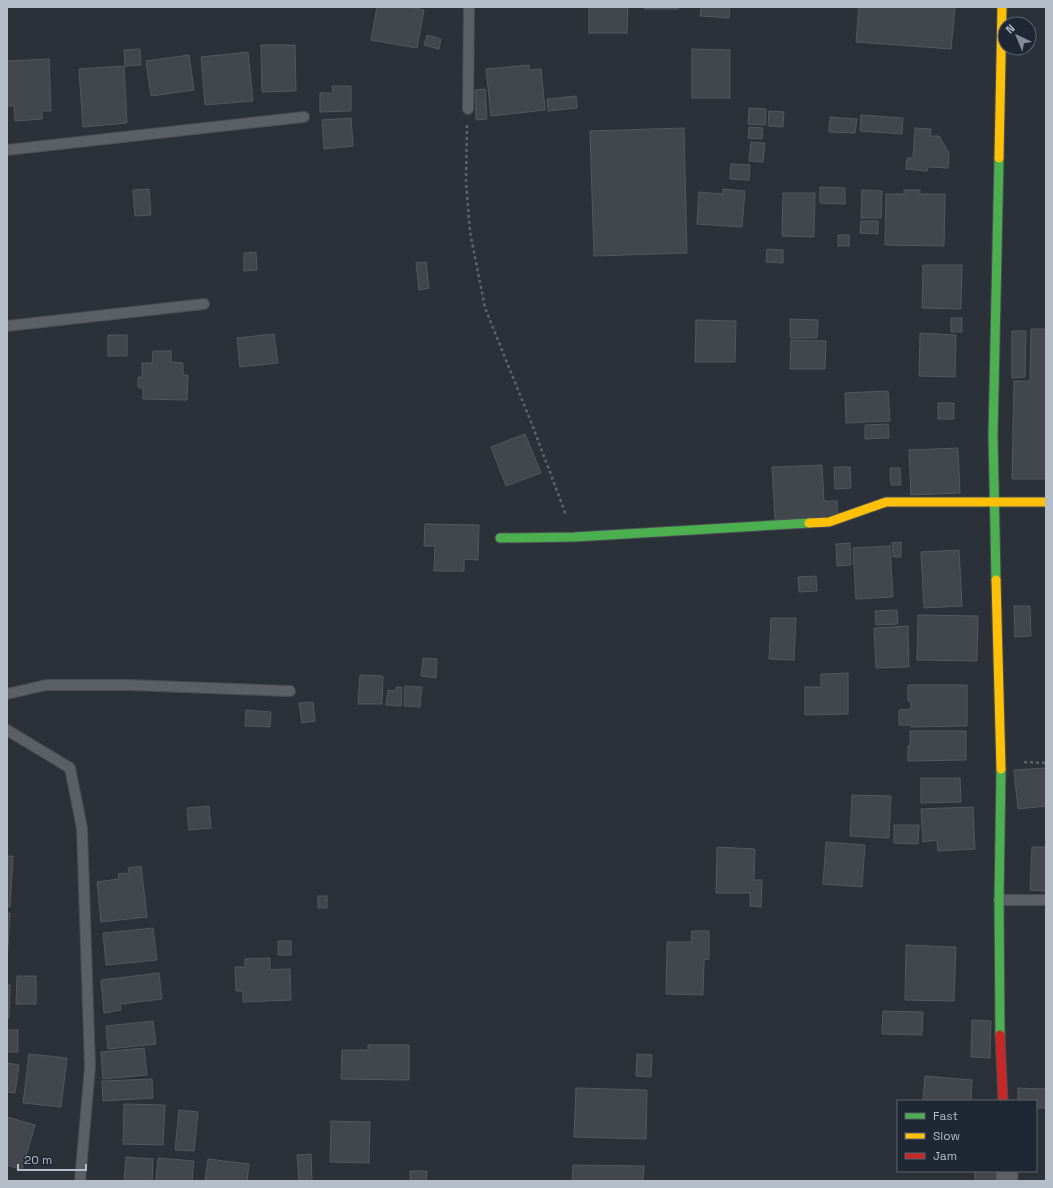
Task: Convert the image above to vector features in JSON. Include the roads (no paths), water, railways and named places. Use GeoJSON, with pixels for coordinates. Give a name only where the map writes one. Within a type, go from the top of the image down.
{"type":"FeatureCollection","features":[{"type":"Feature","properties":{"kind":"street"},"geometry":{"type":"LineString","coordinates":[[1002,7],[993,434],[993,502],[999,635],[1001,753],[999,900],[1000,1051],[1003,1100]]}},
{"type":"Feature","properties":{"kind":"street"},"geometry":{"type":"LineString","coordinates":[[500,538],[574,537],[829,522],[886,502],[1046,502]]}},
{"type":"Feature","properties":{"kind":"lane"},"geometry":{"type":"LineString","coordinates":[[468,109],[469,7]]}},
{"type":"Feature","properties":{"kind":"lane"},"geometry":{"type":"LineString","coordinates":[[7,150],[304,117]]}},
{"type":"Feature","properties":{"kind":"lane"},"geometry":{"type":"LineString","coordinates":[[7,326],[204,304]]}},
{"type":"Feature","properties":{"kind":"lane"},"geometry":{"type":"LineString","coordinates":[[7,694],[46,685],[130,685],[290,691]]}},
{"type":"Feature","properties":{"kind":"lane"},"geometry":{"type":"LineString","coordinates":[[7,730],[70,768],[82,828],[90,1067],[80,1181]]}},
{"type":"Feature","properties":{"kind":"lane"},"geometry":{"type":"LineString","coordinates":[[999,900],[1046,900]]}}]}
